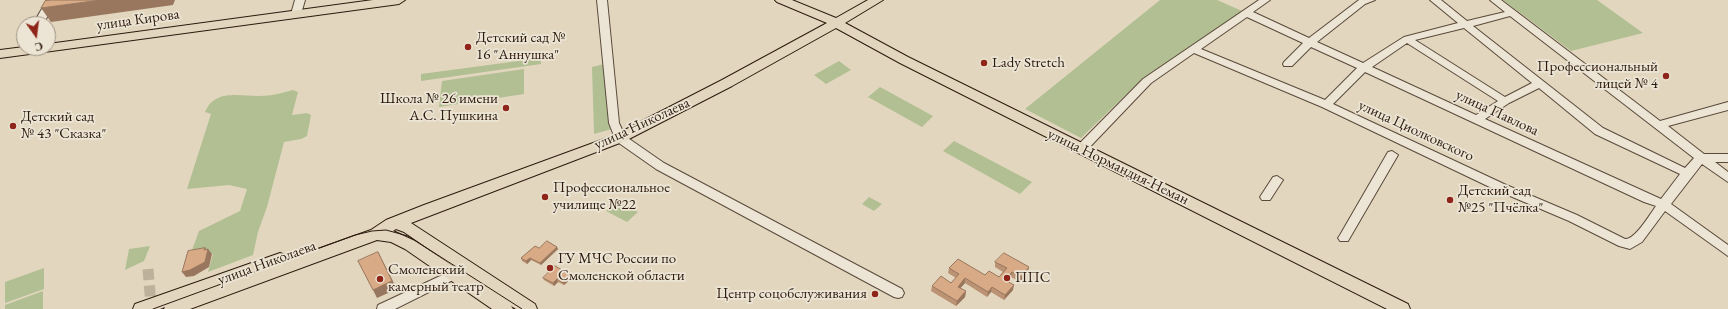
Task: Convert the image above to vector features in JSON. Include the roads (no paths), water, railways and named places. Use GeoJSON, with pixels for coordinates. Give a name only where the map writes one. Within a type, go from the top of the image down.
{"type":"FeatureCollection","features":[{"type":"Feature","properties":{"kind":"main road","name":"улица Кирова"},"geometry":{"type":"LineString","coordinates":[[56,47],[399,0]]}},
{"type":"Feature","properties":{"kind":"main road"},"geometry":{"type":"LineString","coordinates":[[781,0],[836,23]]}},
{"type":"Feature","properties":{"kind":"main road","name":"улица Николаева"},"geometry":{"type":"LineString","coordinates":[[172,309],[376,234],[397,229],[429,209],[620,138],[727,83],[877,0]]}},
{"type":"Feature","properties":{"kind":"main road","name":"улица Нормандия-Неман"},"geometry":{"type":"LineString","coordinates":[[836,23],[904,60],[1402,309]]}},
{"type":"Feature","properties":{"kind":"main road","name":"улица Кирова"},"geometry":{"type":"LineString","coordinates":[[0,54],[16,51]]}},
{"type":"Feature","properties":{"kind":"main road"},"geometry":{"type":"LineString","coordinates":[[422,237],[416,225],[429,209]]}},
{"type":"Feature","properties":{"kind":"main road","name":"улица Николаева"},"geometry":{"type":"LineString","coordinates":[[147,308],[356,232],[397,229]]}},
{"type":"Feature","properties":{"kind":"main road"},"geometry":{"type":"LineString","coordinates":[[397,229],[422,237],[529,309]]}},
{"type":"Feature","properties":{"kind":"main road"},"geometry":{"type":"LineString","coordinates":[[397,229],[410,246],[505,309]]}},
{"type":"Feature","properties":{"kind":"street"},"geometry":{"type":"LineString","coordinates":[[43,16],[52,0]]}},
{"type":"Feature","properties":{"kind":"street"},"geometry":{"type":"LineString","coordinates":[[296,14],[300,0]]}},
{"type":"Feature","properties":{"kind":"street"},"geometry":{"type":"LineString","coordinates":[[602,0],[614,123],[620,138],[660,166],[898,293]]}},
{"type":"Feature","properties":{"kind":"street"},"geometry":{"type":"LineString","coordinates":[[1081,149],[1147,81],[1266,0]]}},
{"type":"Feature","properties":{"kind":"street"},"geometry":{"type":"LineString","coordinates":[[1288,64],[1310,43],[1362,2],[1370,0]]}},
{"type":"Feature","properties":{"kind":"street"},"geometry":{"type":"LineString","coordinates":[[1435,0],[1599,131],[1687,173]]}},
{"type":"Feature","properties":{"kind":"street"},"geometry":{"type":"LineString","coordinates":[[1495,0],[1728,178]]}},
{"type":"Feature","properties":{"kind":"street","name":"улица Павлова"},"geometry":{"type":"LineString","coordinates":[[1247,13],[1648,200],[1663,204],[1728,251]]}},
{"type":"Feature","properties":{"kind":"street"},"geometry":{"type":"LineString","coordinates":[[1326,105],[1363,68],[1407,39],[1512,13]]}},
{"type":"Feature","properties":{"kind":"street"},"geometry":{"type":"LineString","coordinates":[[1407,39],[1505,101]]}},
{"type":"Feature","properties":{"kind":"street","name":"улица Циолковского"},"geometry":{"type":"LineString","coordinates":[[1193,49],[1326,105],[1500,187],[1573,218],[1623,243],[1630,244],[1638,239],[1663,204]]}},
{"type":"Feature","properties":{"kind":"street"},"geometry":{"type":"LineString","coordinates":[[1476,120],[1505,101],[1539,84]]}},
{"type":"Feature","properties":{"kind":"street"},"geometry":{"type":"LineString","coordinates":[[1659,125],[1728,106]]}},
{"type":"Feature","properties":{"kind":"street"},"geometry":{"type":"LineString","coordinates":[[1344,238],[1392,155]]}},
{"type":"Feature","properties":{"kind":"street"},"geometry":{"type":"LineString","coordinates":[[1663,204],[1687,173],[1701,158],[1728,158]]}},
{"type":"Feature","properties":{"kind":"street"},"geometry":{"type":"LineString","coordinates":[[1266,196],[1277,180]]}},
{"type":"Feature","properties":{"kind":"street"},"geometry":{"type":"LineString","coordinates":[[383,309],[453,275]]}},
{"type":"Feature","properties":{"kind":"tunnel"},"geometry":{"type":"LineString","coordinates":[[148,269],[151,305]]}},
{"type":"Feature","properties":{"kind":"tram line"},"geometry":{"type":"LineString","coordinates":[[153,309],[355,235],[372,231],[386,230],[408,236],[522,309]]}},
{"type":"Feature","properties":{"kind":"place","name":"Детский сад № 16 \"Аннушка\""},"geometry":{"type":"Point","coordinates":[468,47]}},
{"type":"Feature","properties":{"kind":"place","name":"Lady Stretch"},"geometry":{"type":"Point","coordinates":[984,63]}},
{"type":"Feature","properties":{"kind":"place","name":"Профессиональный лицей № 4"},"geometry":{"type":"Point","coordinates":[1666,76]}},
{"type":"Feature","properties":{"kind":"place","name":"Школа № 26 имени А.С. Пушкина"},"geometry":{"type":"Point","coordinates":[506,108]}},
{"type":"Feature","properties":{"kind":"place","name":"Детский сад № 43 \"Сказка\""},"geometry":{"type":"Point","coordinates":[13,126]}},
{"type":"Feature","properties":{"kind":"place","name":"Профессиональное училище №22"},"geometry":{"type":"Point","coordinates":[545,197]}},
{"type":"Feature","properties":{"kind":"place","name":"Детский сад №25 \"Пчёлка\""},"geometry":{"type":"Point","coordinates":[1450,200]}},
{"type":"Feature","properties":{"kind":"place","name":"ГУ МЧС России по Смоленской области"},"geometry":{"type":"Point","coordinates":[550,268]}},
{"type":"Feature","properties":{"kind":"place","name":"ППС"},"geometry":{"type":"Point","coordinates":[1007,278]}},
{"type":"Feature","properties":{"kind":"place","name":"Смоленский камерный театр"},"geometry":{"type":"Point","coordinates":[380,279]}},
{"type":"Feature","properties":{"kind":"place","name":"Центр соцобслуживания"},"geometry":{"type":"Point","coordinates":[875,294]}}]}
